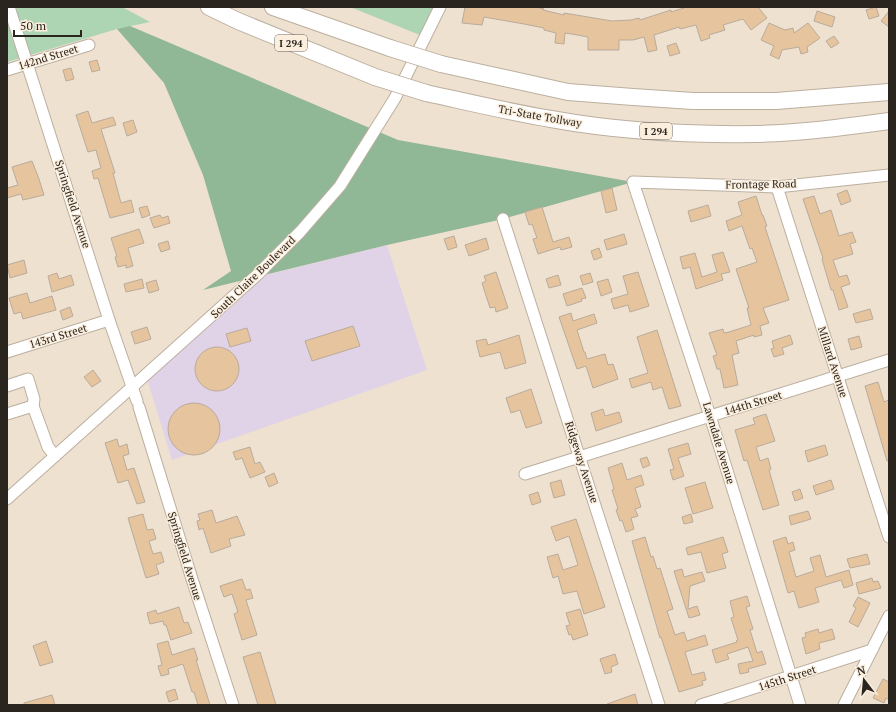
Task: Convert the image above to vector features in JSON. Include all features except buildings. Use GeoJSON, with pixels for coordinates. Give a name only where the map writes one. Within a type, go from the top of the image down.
{"type":"FeatureCollection","features":[{"type":"Feature","properties":{"kind":"highway","name":"Tri-State Tollway"},"geometry":{"type":"LineString","coordinates":[[209,7],[238,21],[375,78],[426,93],[490,108],[551,119],[593,126],[647,130],[757,134],[808,131],[889,121]]}},
{"type":"Feature","properties":{"kind":"highway","name":"I 294"},"geometry":{"type":"LineString","coordinates":[[272,7],[441,64],[568,92],[694,101],[776,102],[889,92]]}},
{"type":"Feature","properties":{"kind":"street","name":"Springfield Avenue"},"geometry":{"type":"LineString","coordinates":[[9,7],[109,320],[133,387],[192,579],[233,705]]}},
{"type":"Feature","properties":{"kind":"street","name":"South Claire Boulevard"},"geometry":{"type":"LineString","coordinates":[[9,494],[55,456],[133,387],[257,275],[300,232],[340,186],[395,98],[440,7]]}},
{"type":"Feature","properties":{"kind":"street","name":"142nd Street"},"geometry":{"type":"LineString","coordinates":[[7,70],[89,45]]}},
{"type":"Feature","properties":{"kind":"street","name":"Frontage Road"},"geometry":{"type":"LineString","coordinates":[[633,182],[776,186],[889,175]]}},
{"type":"Feature","properties":{"kind":"street","name":"Lawndale Avenue"},"geometry":{"type":"LineString","coordinates":[[633,182],[710,416],[800,705]]}},
{"type":"Feature","properties":{"kind":"street","name":"Millard Avenue"},"geometry":{"type":"LineString","coordinates":[[776,186],[889,537]]}},
{"type":"Feature","properties":{"kind":"street","name":"Ridgeway Avenue"},"geometry":{"type":"LineString","coordinates":[[503,219],[659,705]]}},
{"type":"Feature","properties":{"kind":"street","name":"143rd Street"},"geometry":{"type":"LineString","coordinates":[[7,352],[109,320]]}},
{"type":"Feature","properties":{"kind":"street","name":"144th Street"},"geometry":{"type":"LineString","coordinates":[[525,474],[889,360]]}},
{"type":"Feature","properties":{"kind":"street"},"geometry":{"type":"LineString","coordinates":[[7,386],[28,379],[34,399],[33,406],[48,447],[55,456]]}},
{"type":"Feature","properties":{"kind":"street"},"geometry":{"type":"LineString","coordinates":[[7,414],[33,406]]}},
{"type":"Feature","properties":{"kind":"street"},"geometry":{"type":"LineString","coordinates":[[844,705],[889,616]]}},
{"type":"Feature","properties":{"kind":"street","name":"145th Street"},"geometry":{"type":"LineString","coordinates":[[702,705],[872,650]]}},
{"type":"Feature","properties":{"kind":"shaded area"},"geometry":{"type":"Polygon","coordinates":[[[387,245],[427,370],[172,460],[147,379],[262,276],[387,245]]]}},
{"type":"Feature","properties":{"kind":"green space"},"geometry":{"type":"Polygon","coordinates":[[[7,7],[122,7],[150,22],[117,29],[7,62],[7,7]]]}},
{"type":"Feature","properties":{"kind":"green space"},"geometry":{"type":"Polygon","coordinates":[[[350,7],[440,7],[425,37],[350,7]]]}},
{"type":"Feature","properties":{"kind":"green space"},"geometry":{"type":"Polygon","coordinates":[[[130,26],[398,140],[633,182],[503,219],[387,245],[203,290],[231,271],[203,175],[164,83],[117,29],[130,26]]]}}]}
